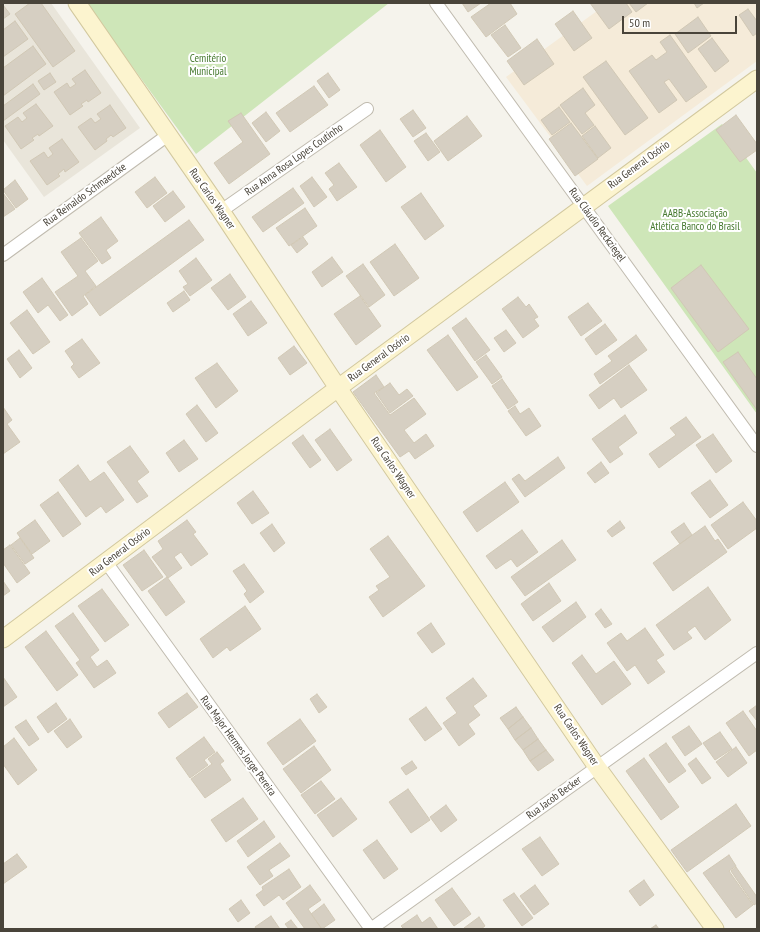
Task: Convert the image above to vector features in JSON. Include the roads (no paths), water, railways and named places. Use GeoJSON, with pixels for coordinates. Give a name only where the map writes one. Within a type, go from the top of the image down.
{"type":"FeatureCollection","features":[{"type":"Feature","properties":{"kind":"main road","name":"Rua Carlos Wagner"},"geometry":{"type":"LineString","coordinates":[[77,3],[221,211],[338,388],[597,766],[715,929]]}},
{"type":"Feature","properties":{"kind":"main road","name":"Rua General Osório"},"geometry":{"type":"LineString","coordinates":[[3,639],[338,388],[371,366],[583,206],[757,79]]}},
{"type":"Feature","properties":{"kind":"street","name":"Rua Cláudio Reckziegel"},"geometry":{"type":"LineString","coordinates":[[436,3],[757,446]]}},
{"type":"Feature","properties":{"kind":"street","name":"Rua Anna Rosa Lopes Coutinho"},"geometry":{"type":"LineString","coordinates":[[221,211],[368,108]]}},
{"type":"Feature","properties":{"kind":"street","name":"Rua Reinaldo Schmaedcke"},"geometry":{"type":"LineString","coordinates":[[3,255],[168,135]]}},
{"type":"Feature","properties":{"kind":"street","name":"Rua Major Hermes Jorge Pereira"},"geometry":{"type":"LineString","coordinates":[[106,562],[371,929]]}},
{"type":"Feature","properties":{"kind":"street","name":"Rua Jacob Becker"},"geometry":{"type":"LineString","coordinates":[[371,929],[757,653]]}},
{"type":"Feature","properties":{"kind":"park label","name":"Cemitério Municipal"},"geometry":{"type":"Point","coordinates":[208,65]}},
{"type":"Feature","properties":{"kind":"park label","name":"AABB-Associação Atlética Banco do Brasil"},"geometry":{"type":"Point","coordinates":[695,220]}}]}
